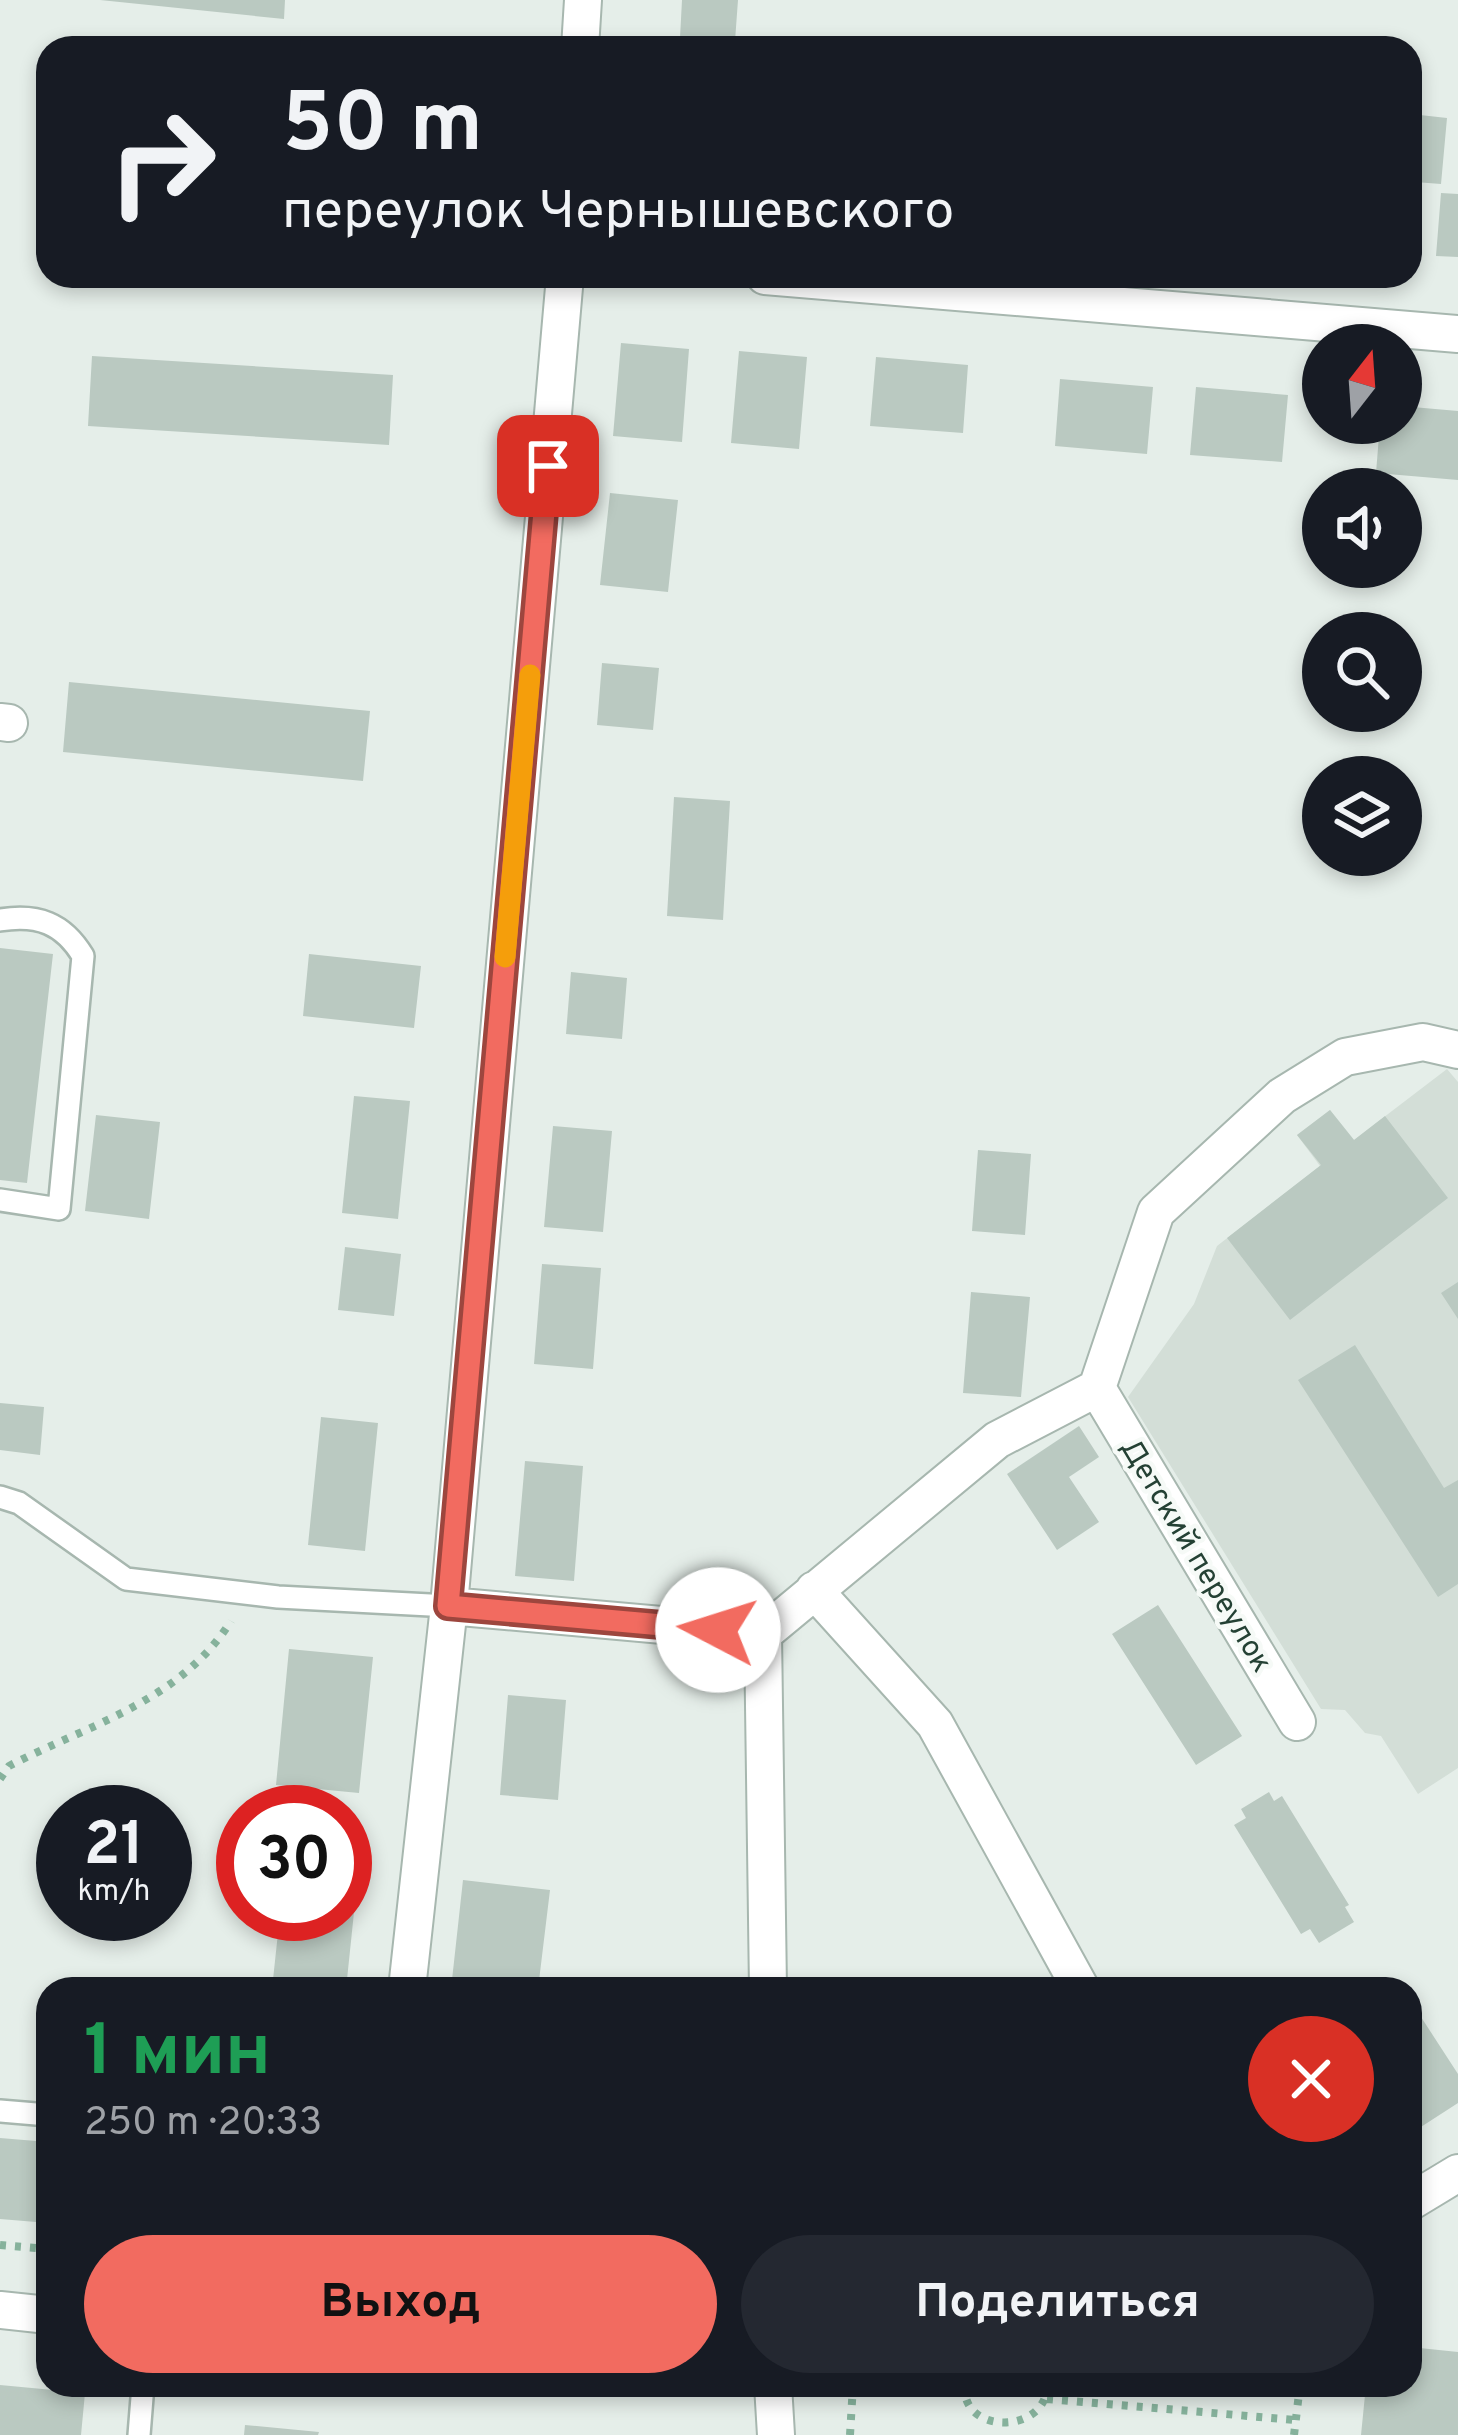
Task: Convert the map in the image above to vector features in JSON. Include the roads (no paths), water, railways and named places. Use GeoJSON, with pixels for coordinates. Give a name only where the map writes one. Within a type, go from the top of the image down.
{"type":"FeatureCollection","features":[{"type":"Feature","properties":{"kind":"street"},"geometry":{"type":"LineString","coordinates":[[581,36],[584,0]]}},
{"type":"Feature","properties":{"kind":"street"},"geometry":{"type":"LineString","coordinates":[[408,1977],[448,1606],[564,288]]}},
{"type":"Feature","properties":{"kind":"street"},"geometry":{"type":"LineString","coordinates":[[908,288],[1458,334]]}},
{"type":"Feature","properties":{"kind":"street"},"geometry":{"type":"LineString","coordinates":[[448,1606],[763,1634],[997,1440],[1096,1388],[1156,1212],[1282,1096],[1345,1058],[1423,1042],[1458,1050]]}},
{"type":"Feature","properties":{"kind":"street","name":"Детский переулок"},"geometry":{"type":"LineString","coordinates":[[1096,1388],[1297,1722]]}},
{"type":"Feature","properties":{"kind":"street"},"geometry":{"type":"LineString","coordinates":[[814,1590],[935,1724],[1075,1977]]}},
{"type":"Feature","properties":{"kind":"street"},"geometry":{"type":"LineString","coordinates":[[763,1634],[768,1977]]}},
{"type":"Feature","properties":{"kind":"street"},"geometry":{"type":"LineString","coordinates":[[1422,2196],[1458,2174]]}},
{"type":"Feature","properties":{"kind":"street"},"geometry":{"type":"LineString","coordinates":[[0,2311],[36,2313]]}},
{"type":"Feature","properties":{"kind":"street"},"geometry":{"type":"LineString","coordinates":[[774,2397],[776,2435]]}},
{"type":"Feature","properties":{"kind":"lane"},"geometry":{"type":"LineString","coordinates":[[0,920],[25,916],[50,922],[70,935],[83,956],[59,1209],[0,1200]]}},
{"type":"Feature","properties":{"kind":"lane"},"geometry":{"type":"LineString","coordinates":[[0,1497],[19,1504],[126,1579],[247,1594],[448,1606]]}},
{"type":"Feature","properties":{"kind":"lane"},"geometry":{"type":"LineString","coordinates":[[0,2110],[36,2114]]}},
{"type":"Feature","properties":{"kind":"lane"},"geometry":{"type":"LineString","coordinates":[[139,2435],[142,2397]]}}]}
